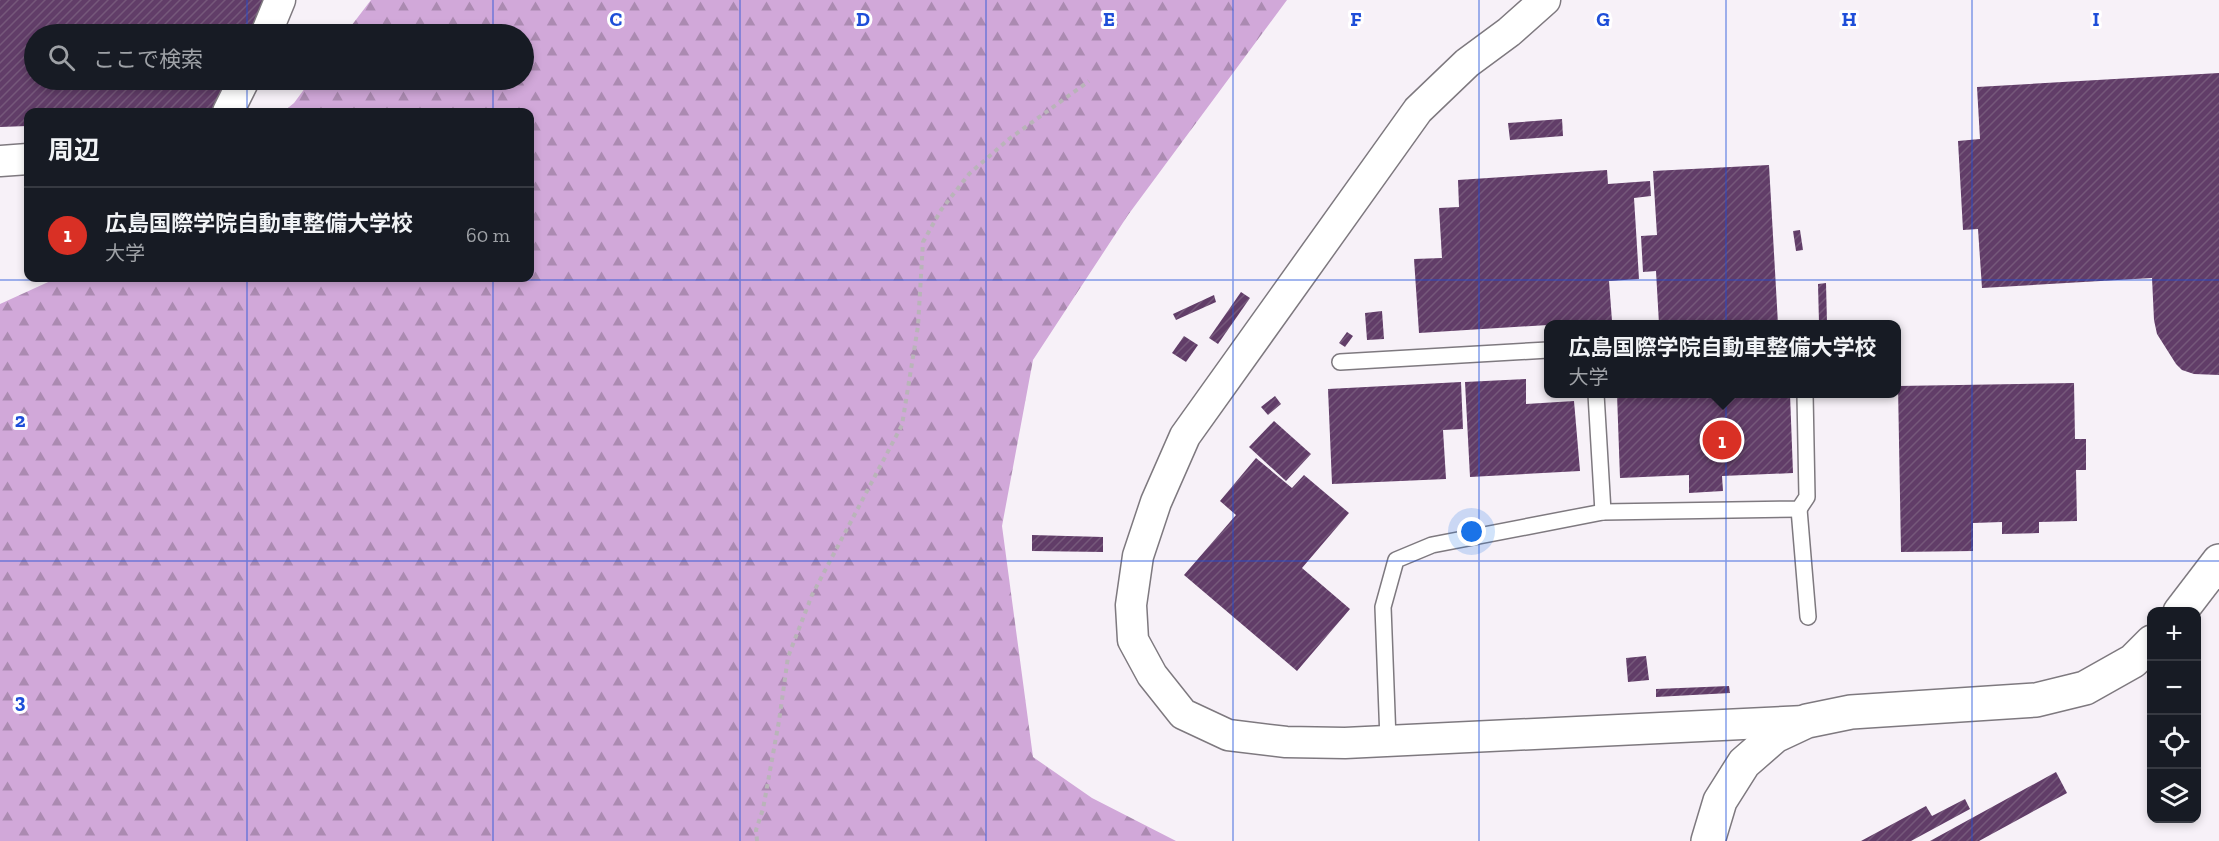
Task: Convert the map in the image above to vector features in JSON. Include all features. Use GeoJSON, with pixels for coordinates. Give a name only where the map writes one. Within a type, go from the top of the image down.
{"type":"FeatureCollection","features":[{"type":"Feature","properties":{"kind":"street"},"geometry":{"type":"LineString","coordinates":[[270,24],[280,0]]}},
{"type":"Feature","properties":{"kind":"street"},"geometry":{"type":"LineString","coordinates":[[1545,0],[1509,32],[1467,63],[1418,110],[1185,436],[1156,502],[1138,556],[1131,605],[1132,640],[1152,675],[1183,714],[1228,735],[1286,742],[1345,743],[1807,721],[1851,712],[2036,700],[2085,688],[2133,661],[2147,646]]}},
{"type":"Feature","properties":{"kind":"street"},"geometry":{"type":"LineString","coordinates":[[230,108],[239,90]]}},
{"type":"Feature","properties":{"kind":"street"},"geometry":{"type":"LineString","coordinates":[[0,161],[24,159]]}},
{"type":"Feature","properties":{"kind":"street"},"geometry":{"type":"LineString","coordinates":[[2184,607],[2219,561]]}},
{"type":"Feature","properties":{"kind":"street"},"geometry":{"type":"LineString","coordinates":[[1708,841],[1720,801],[1744,763],[1775,736],[1807,721]]}},
{"type":"Feature","properties":{"kind":"lane"},"geometry":{"type":"LineString","coordinates":[[1340,363],[1544,350]]}},
{"type":"Feature","properties":{"kind":"lane"},"geometry":{"type":"LineString","coordinates":[[1596,398],[1603,512]]}},
{"type":"Feature","properties":{"kind":"lane"},"geometry":{"type":"LineString","coordinates":[[1804,398],[1807,497],[1798,509],[1808,617]]}},
{"type":"Feature","properties":{"kind":"lane"},"geometry":{"type":"LineString","coordinates":[[1388,740],[1383,607],[1396,560],[1432,545],[1603,512],[1798,509]]}},
{"type":"Feature","properties":{"kind":"path"},"geometry":{"type":"LineString","coordinates":[[757,841],[756,830],[763,809],[788,657],[812,595],[902,425],[918,326],[923,242],[941,210],[969,174],[1009,139],[1089,81]]}},
{"type":"Feature","properties":{"kind":"green space"},"geometry":{"type":"Polygon","coordinates":[[[371,0],[1287,0],[1128,215],[1033,360],[1002,526],[1033,757],[1092,798],[1176,841],[0,841],[0,304],[48,282],[534,282],[534,108],[288,108],[304,90],[534,90],[534,24],[353,24],[371,0]]]}},
{"type":"Feature","properties":{"kind":"building"},"geometry":{"type":"Polygon","coordinates":[[[0,0],[266,0],[254,24],[24,24],[24,90],[222,90],[213,108],[24,108],[24,126],[0,127],[0,0]]]}},
{"type":"Feature","properties":{"kind":"building"},"geometry":{"type":"Polygon","coordinates":[[[2219,73],[2219,375],[2194,374],[2182,370],[2176,364],[2157,334],[2152,278],[1982,288],[1978,229],[1963,230],[1958,141],[1980,139],[1977,87],[2219,73]]]}},
{"type":"Feature","properties":{"kind":"building"},"geometry":{"type":"Polygon","coordinates":[[[1562,119],[1563,136],[1510,140],[1508,123],[1562,119]]]}},
{"type":"Feature","properties":{"kind":"building"},"geometry":{"type":"Polygon","coordinates":[[[1769,165],[1778,320],[1659,320],[1656,271],[1643,272],[1641,236],[1657,235],[1653,171],[1769,165]]]}},
{"type":"Feature","properties":{"kind":"building"},"geometry":{"type":"Polygon","coordinates":[[[1607,170],[1608,184],[1650,181],[1651,196],[1634,198],[1639,279],[1609,281],[1612,320],[1544,320],[1544,325],[1419,333],[1414,259],[1442,258],[1439,208],[1459,207],[1458,180],[1607,170]]]}},
{"type":"Feature","properties":{"kind":"building"},"geometry":{"type":"Polygon","coordinates":[[[1800,230],[1803,250],[1796,251],[1793,231],[1800,230]]]}},
{"type":"Feature","properties":{"kind":"building"},"geometry":{"type":"Polygon","coordinates":[[[1826,283],[1827,320],[1819,320],[1818,284],[1826,283]]]}},
{"type":"Feature","properties":{"kind":"building"},"geometry":{"type":"Polygon","coordinates":[[[1241,292],[1250,298],[1218,344],[1209,338],[1241,292]]]}},
{"type":"Feature","properties":{"kind":"building"},"geometry":{"type":"Polygon","coordinates":[[[1214,295],[1216,302],[1176,320],[1173,314],[1214,295]]]}},
{"type":"Feature","properties":{"kind":"building"},"geometry":{"type":"Polygon","coordinates":[[[1382,311],[1384,339],[1367,340],[1365,313],[1382,311]]]}},
{"type":"Feature","properties":{"kind":"building"},"geometry":{"type":"Polygon","coordinates":[[[1347,332],[1353,336],[1345,347],[1339,343],[1347,332]]]}},
{"type":"Feature","properties":{"kind":"building"},"geometry":{"type":"Polygon","coordinates":[[[1184,336],[1198,345],[1186,362],[1172,353],[1184,336]]]}},
{"type":"Feature","properties":{"kind":"building"},"geometry":{"type":"Polygon","coordinates":[[[1526,379],[1526,404],[1574,401],[1580,471],[1470,477],[1465,382],[1526,379]]]}},
{"type":"Feature","properties":{"kind":"building"},"geometry":{"type":"Polygon","coordinates":[[[1461,382],[1463,429],[1443,430],[1446,479],[1332,484],[1328,389],[1461,382]]]}},
{"type":"Feature","properties":{"kind":"building"},"geometry":{"type":"Polygon","coordinates":[[[2074,383],[2075,439],[2086,439],[2086,470],[2076,470],[2077,521],[2039,522],[2039,533],[2002,534],[2002,522],[1973,523],[1973,551],[1901,552],[1898,398],[1901,398],[1901,386],[2074,383]]]}},
{"type":"Feature","properties":{"kind":"building"},"geometry":{"type":"Polygon","coordinates":[[[1275,396],[1281,404],[1268,415],[1261,407],[1275,396]]]}},
{"type":"Feature","properties":{"kind":"building"},"geometry":{"type":"Polygon","coordinates":[[[1617,398],[1790,398],[1793,473],[1722,476],[1723,491],[1689,493],[1689,475],[1620,478],[1617,398]]]}},
{"type":"Feature","properties":{"kind":"building"},"geometry":{"type":"Polygon","coordinates":[[[1274,421],[1311,454],[1286,481],[1249,447],[1274,421]]]}},
{"type":"Feature","properties":{"kind":"building"},"geometry":{"type":"Polygon","coordinates":[[[1256,458],[1292,488],[1304,475],[1349,513],[1302,568],[1350,609],[1297,671],[1184,575],[1236,515],[1220,501],[1256,458]]]}},
{"type":"Feature","properties":{"kind":"building"},"geometry":{"type":"Polygon","coordinates":[[[1032,535],[1103,537],[1103,552],[1032,551],[1032,535]]]}},
{"type":"Feature","properties":{"kind":"building"},"geometry":{"type":"Polygon","coordinates":[[[1646,656],[1649,680],[1628,682],[1626,658],[1646,656]]]}},
{"type":"Feature","properties":{"kind":"building"},"geometry":{"type":"Polygon","coordinates":[[[1729,686],[1730,693],[1656,697],[1656,689],[1729,686]]]}},
{"type":"Feature","properties":{"kind":"building"},"geometry":{"type":"Polygon","coordinates":[[[2056,772],[2067,793],[1979,841],[1930,841],[2056,772]]]}},
{"type":"Feature","properties":{"kind":"building"},"geometry":{"type":"Polygon","coordinates":[[[1965,799],[1970,809],[1911,841],[1861,841],[1926,806],[1932,816],[1965,799]]]}},
{"type":"Feature","properties":{"kind":"place","name":"広島国際学院自動車整備大学校"},"geometry":{"type":"Point","coordinates":[1722,440]}}]}
